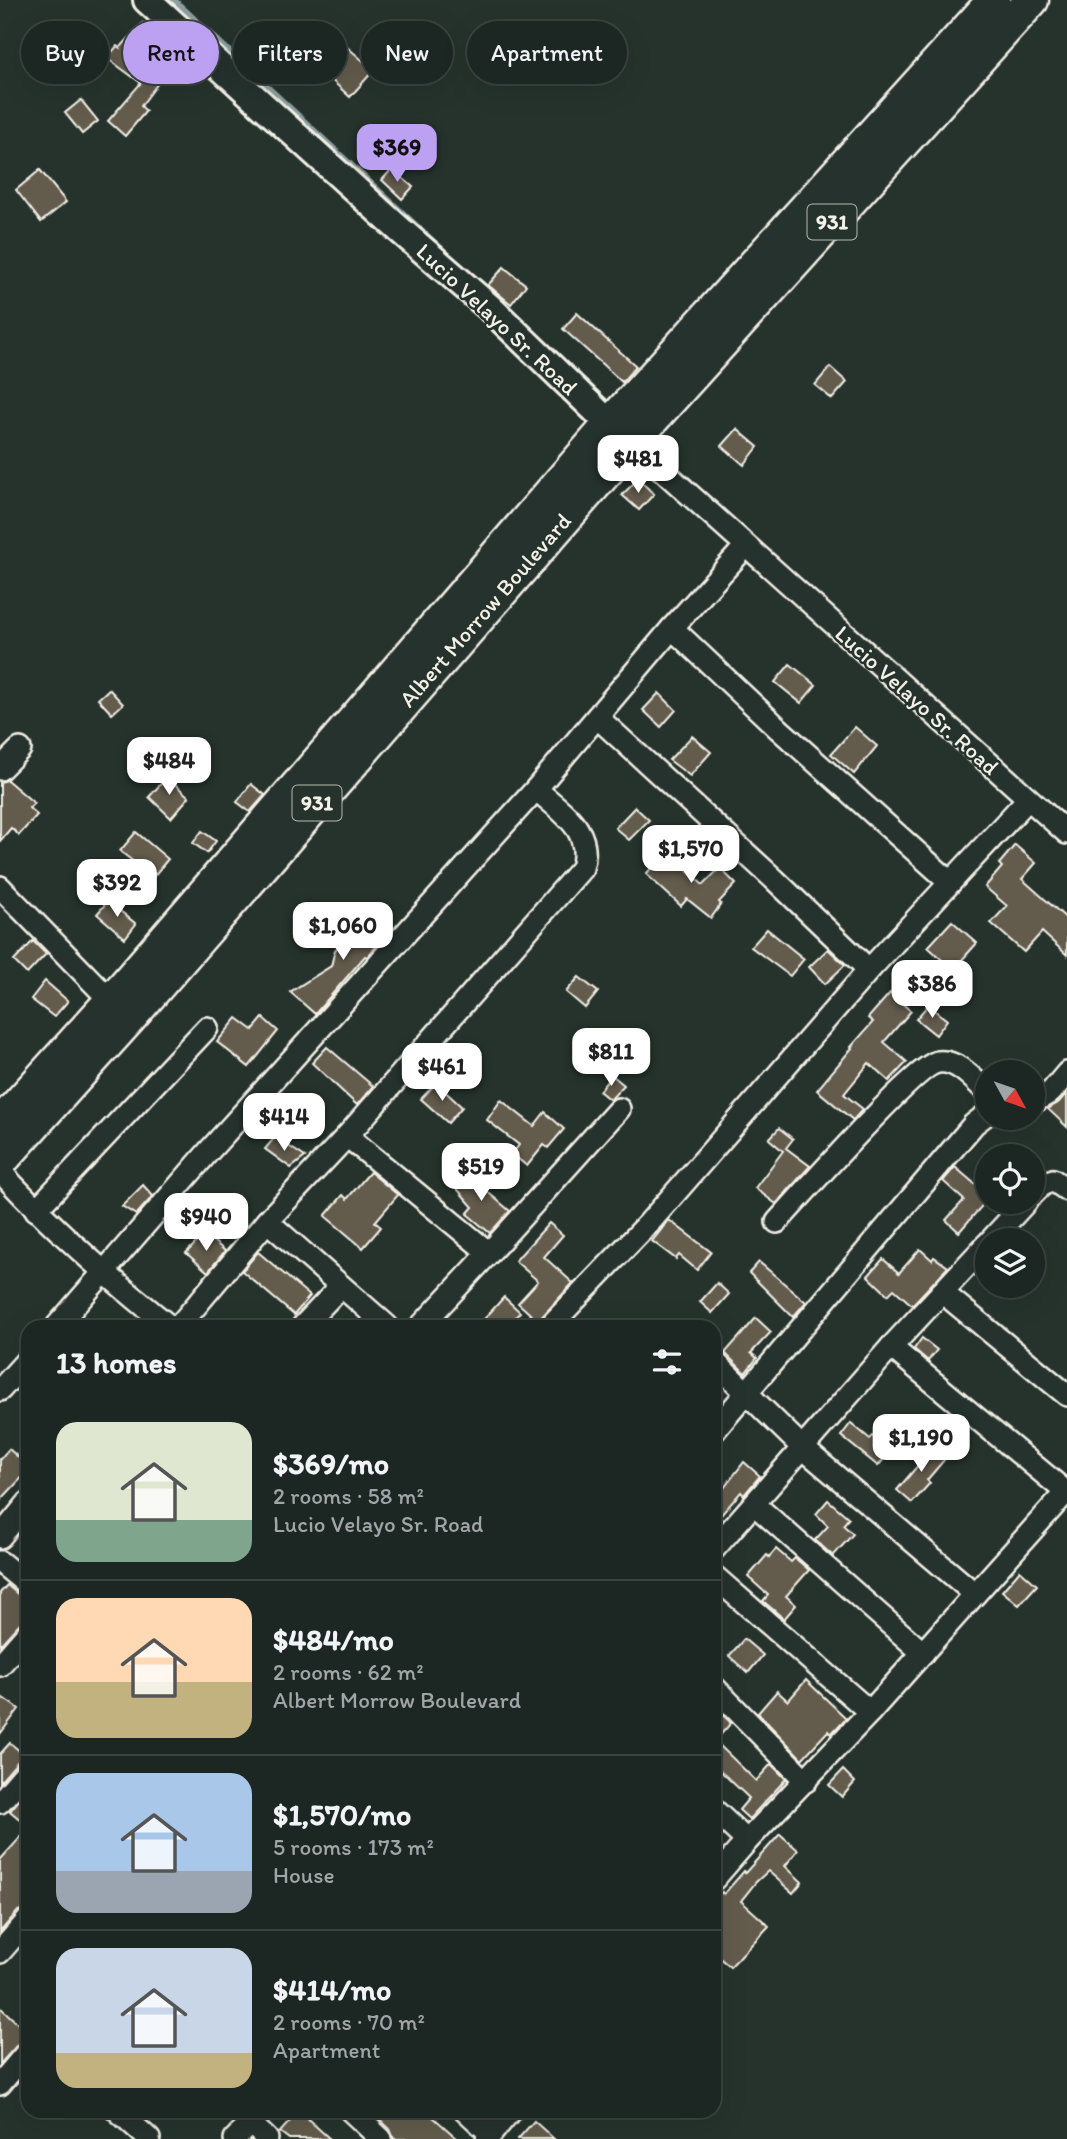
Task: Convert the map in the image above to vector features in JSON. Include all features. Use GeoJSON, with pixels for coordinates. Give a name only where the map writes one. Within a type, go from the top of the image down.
{"type":"FeatureCollection","features":[{"type":"Feature","properties":{"kind":"highway","name":"Albert Morrow Boulevard"},"geometry":{"type":"LineString","coordinates":[[0,1162],[138,1009],[620,433],[994,0]]}},
{"type":"Feature","properties":{"kind":"highway","name":"Albert Morrow Boulevard"},"geometry":{"type":"LineString","coordinates":[[0,1124],[620,433],[1032,0]]}},
{"type":"Feature","properties":{"kind":"main road","name":"Lucio Velayo Sr. Road"},"geometry":{"type":"LineString","coordinates":[[147,0],[489,307],[620,433]]}},
{"type":"Feature","properties":{"kind":"street","name":"Lucio Velayo Sr. Road"},"geometry":{"type":"LineString","coordinates":[[620,433],[1067,833]]}},
{"type":"Feature","properties":{"kind":"street"},"geometry":{"type":"LineString","coordinates":[[62,1320],[209,1152],[536,789],[672,628],[745,547]]}},
{"type":"Feature","properties":{"kind":"street"},"geometry":{"type":"LineString","coordinates":[[672,628],[761,713],[950,882]]}},
{"type":"Feature","properties":{"kind":"street"},"geometry":{"type":"LineString","coordinates":[[597,717],[869,970]]}},
{"type":"Feature","properties":{"kind":"street"},"geometry":{"type":"LineString","coordinates":[[0,769],[20,749]]}},
{"type":"Feature","properties":{"kind":"street"},"geometry":{"type":"LineString","coordinates":[[183,1320],[267,1221],[347,1136],[582,869],[586,855],[582,835],[536,789]]}},
{"type":"Feature","properties":{"kind":"street"},"geometry":{"type":"LineString","coordinates":[[556,1320],[649,1223],[869,970],[1028,799]]}},
{"type":"Feature","properties":{"kind":"street"},"geometry":{"type":"LineString","coordinates":[[0,887],[111,1001]]}},
{"type":"Feature","properties":{"kind":"street"},"geometry":{"type":"LineString","coordinates":[[36,1210],[206,1028]]}},
{"type":"Feature","properties":{"kind":"street"},"geometry":{"type":"LineString","coordinates":[[777,1222],[925,1067],[937,1062],[950,1063],[975,1081]]}},
{"type":"Feature","properties":{"kind":"street"},"geometry":{"type":"LineString","coordinates":[[1045,1095],[1067,1073]]}},
{"type":"Feature","properties":{"kind":"street"},"geometry":{"type":"LineString","coordinates":[[427,1320],[620,1109]]}},
{"type":"Feature","properties":{"kind":"street"},"geometry":{"type":"LineString","coordinates":[[721,1423],[975,1123]]}},
{"type":"Feature","properties":{"kind":"street"},"geometry":{"type":"LineString","coordinates":[[347,1136],[489,1253]]}},
{"type":"Feature","properties":{"kind":"street"},"geometry":{"type":"LineString","coordinates":[[0,1171],[36,1210],[104,1274],[162,1320]]}},
{"type":"Feature","properties":{"kind":"street"},"geometry":{"type":"LineString","coordinates":[[1045,1184],[1053,1181],[1067,1190]]}},
{"type":"Feature","properties":{"kind":"street"},"geometry":{"type":"LineString","coordinates":[[1001,1228],[1015,1214]]}},
{"type":"Feature","properties":{"kind":"street"},"geometry":{"type":"LineString","coordinates":[[267,1221],[380,1320]]}},
{"type":"Feature","properties":{"kind":"street"},"geometry":{"type":"LineString","coordinates":[[721,1541],[891,1347],[975,1256]]}},
{"type":"Feature","properties":{"kind":"street"},"geometry":{"type":"LineString","coordinates":[[309,1320],[341,1286]]}},
{"type":"Feature","properties":{"kind":"street"},"geometry":{"type":"LineString","coordinates":[[942,1292],[1067,1395]]}},
{"type":"Feature","properties":{"kind":"street"},"geometry":{"type":"LineString","coordinates":[[721,1871],[870,1712],[1067,1492],[891,1347]]}},
{"type":"Feature","properties":{"kind":"street"},"geometry":{"type":"LineString","coordinates":[[0,1390],[21,1367]]}},
{"type":"Feature","properties":{"kind":"street"},"geometry":{"type":"LineString","coordinates":[[721,1368],[804,1449],[975,1594]]}},
{"type":"Feature","properties":{"kind":"street"},"geometry":{"type":"LineString","coordinates":[[754,1504],[923,1653]]}},
{"type":"Feature","properties":{"kind":"street"},"geometry":{"type":"LineString","coordinates":[[0,1537],[21,1512]]}},
{"type":"Feature","properties":{"kind":"street"},"geometry":{"type":"LineString","coordinates":[[0,1562],[21,1579]]}},
{"type":"Feature","properties":{"kind":"street"},"geometry":{"type":"LineString","coordinates":[[721,1582],[870,1712]]}},
{"type":"Feature","properties":{"kind":"street"},"geometry":{"type":"LineString","coordinates":[[0,1665],[21,1641]]}},
{"type":"Feature","properties":{"kind":"street"},"geometry":{"type":"LineString","coordinates":[[721,1693],[806,1781]]}},
{"type":"Feature","properties":{"kind":"street"},"geometry":{"type":"LineString","coordinates":[[0,1802],[21,1778]]}},
{"type":"Feature","properties":{"kind":"street"},"geometry":{"type":"LineString","coordinates":[[721,1817],[747,1841]]}},
{"type":"Feature","properties":{"kind":"street"},"geometry":{"type":"LineString","coordinates":[[0,1952],[21,1928]]}},
{"type":"Feature","properties":{"kind":"street"},"geometry":{"type":"LineString","coordinates":[[0,2084],[21,2059]]}},
{"type":"Feature","properties":{"kind":"street"},"geometry":{"type":"LineString","coordinates":[[126,2118],[149,2139]]}},
{"type":"Feature","properties":{"kind":"street"},"geometry":{"type":"LineString","coordinates":[[235,2139],[243,2118]]}},
{"type":"Feature","properties":{"kind":"street"},"geometry":{"type":"LineString","coordinates":[[244,2118],[267,2139]]}},
{"type":"Feature","properties":{"kind":"street"},"geometry":{"type":"LineString","coordinates":[[359,2118],[381,2139]]}},
{"type":"Feature","properties":{"kind":"street"},"geometry":{"type":"LineString","coordinates":[[472,2118],[489,2137],[504,2118]]}},
{"type":"Feature","properties":{"kind":"building"},"geometry":{"type":"Polygon","coordinates":[[[123,45],[123,70],[109,59],[117,46],[120,48],[123,45]]]}},
{"type":"Feature","properties":{"kind":"building"},"geometry":{"type":"Polygon","coordinates":[[[347,47],[361,59],[362,84],[350,97],[336,84],[347,84],[347,47]]]}},
{"type":"Feature","properties":{"kind":"building"},"geometry":{"type":"Polygon","coordinates":[[[140,84],[157,84],[141,106],[146,111],[125,136],[108,121],[140,84]]]}},
{"type":"Feature","properties":{"kind":"building"},"geometry":{"type":"Polygon","coordinates":[[[81,100],[98,121],[82,134],[65,113],[81,100]]]}},
{"type":"Feature","properties":{"kind":"building"},"geometry":{"type":"Polygon","coordinates":[[[392,169],[413,187],[402,199],[382,180],[392,169]]]}},
{"type":"Feature","properties":{"kind":"building"},"geometry":{"type":"Polygon","coordinates":[[[40,170],[66,202],[41,222],[16,190],[40,170]]]}},
{"type":"Feature","properties":{"kind":"building"},"geometry":{"type":"Polygon","coordinates":[[[504,267],[526,285],[511,304],[488,285],[504,267]]]}},
{"type":"Feature","properties":{"kind":"building"},"geometry":{"type":"Polygon","coordinates":[[[577,313],[636,366],[622,382],[563,329],[577,313]]]}},
{"type":"Feature","properties":{"kind":"building"},"geometry":{"type":"Polygon","coordinates":[[[830,367],[847,382],[832,399],[815,385],[830,367]]]}},
{"type":"Feature","properties":{"kind":"building"},"geometry":{"type":"Polygon","coordinates":[[[737,429],[758,447],[744,465],[722,446],[737,429]]]}},
{"type":"Feature","properties":{"kind":"building"},"geometry":{"type":"Polygon","coordinates":[[[638,479],[654,494],[639,510],[622,495],[638,479]]]}},
{"type":"Feature","properties":{"kind":"building"},"geometry":{"type":"Polygon","coordinates":[[[790,664],[816,685],[801,703],[775,682],[790,664]]]}},
{"type":"Feature","properties":{"kind":"building"},"geometry":{"type":"Polygon","coordinates":[[[109,689],[123,704],[112,714],[98,699],[109,689]]]}},
{"type":"Feature","properties":{"kind":"building"},"geometry":{"type":"Polygon","coordinates":[[[659,693],[676,710],[661,727],[643,710],[659,693]]]}},
{"type":"Feature","properties":{"kind":"building"},"geometry":{"type":"Polygon","coordinates":[[[855,727],[877,746],[854,774],[831,754],[855,727]]]}},
{"type":"Feature","properties":{"kind":"building"},"geometry":{"type":"Polygon","coordinates":[[[692,736],[711,752],[690,776],[669,760],[692,736]]]}},
{"type":"Feature","properties":{"kind":"building"},"geometry":{"type":"Polygon","coordinates":[[[167,777],[189,797],[171,818],[149,797],[167,777]]]}},
{"type":"Feature","properties":{"kind":"building"},"geometry":{"type":"Polygon","coordinates":[[[7,780],[34,803],[29,808],[37,815],[19,835],[11,828],[0,841],[0,782],[7,780]]]}},
{"type":"Feature","properties":{"kind":"building"},"geometry":{"type":"Polygon","coordinates":[[[251,784],[265,795],[250,812],[237,802],[251,784]]]}},
{"type":"Feature","properties":{"kind":"building"},"geometry":{"type":"Polygon","coordinates":[[[635,807],[649,820],[629,840],[615,828],[635,807]]]}},
{"type":"Feature","properties":{"kind":"building"},"geometry":{"type":"Polygon","coordinates":[[[202,831],[216,841],[207,853],[193,843],[202,831]]]}},
{"type":"Feature","properties":{"kind":"building"},"geometry":{"type":"Polygon","coordinates":[[[136,832],[168,859],[153,877],[120,851],[136,832]]]}},
{"type":"Feature","properties":{"kind":"building"},"geometry":{"type":"Polygon","coordinates":[[[1015,845],[1036,863],[1022,879],[1067,919],[1067,955],[1042,932],[1024,952],[991,923],[1007,906],[985,887],[1002,867],[999,864],[1015,845]]]}},
{"type":"Feature","properties":{"kind":"building"},"geometry":{"type":"Polygon","coordinates":[[[666,852],[703,885],[720,868],[736,884],[719,902],[721,904],[711,918],[687,899],[681,906],[646,874],[666,852]]]}},
{"type":"Feature","properties":{"kind":"building"},"geometry":{"type":"Polygon","coordinates":[[[108,901],[136,924],[125,938],[97,914],[108,901]]]}},
{"type":"Feature","properties":{"kind":"building"},"geometry":{"type":"Polygon","coordinates":[[[371,909],[391,926],[381,937],[383,939],[315,1014],[290,992],[331,966],[335,950],[371,909]]]}},
{"type":"Feature","properties":{"kind":"building"},"geometry":{"type":"Polygon","coordinates":[[[952,921],[977,943],[953,970],[928,947],[952,921]]]}},
{"type":"Feature","properties":{"kind":"building"},"geometry":{"type":"Polygon","coordinates":[[[767,929],[804,959],[790,976],[751,947],[767,929]]]}},
{"type":"Feature","properties":{"kind":"building"},"geometry":{"type":"Polygon","coordinates":[[[33,941],[46,954],[27,974],[14,961],[33,941]]]}},
{"type":"Feature","properties":{"kind":"building"},"geometry":{"type":"Polygon","coordinates":[[[828,949],[845,965],[825,984],[809,967],[828,949]]]}},
{"type":"Feature","properties":{"kind":"building"},"geometry":{"type":"Polygon","coordinates":[[[579,977],[598,992],[585,1008],[566,992],[579,977]]]}},
{"type":"Feature","properties":{"kind":"building"},"geometry":{"type":"Polygon","coordinates":[[[45,981],[68,1001],[54,1017],[31,999],[45,981]]]}},
{"type":"Feature","properties":{"kind":"building"},"geometry":{"type":"Polygon","coordinates":[[[890,993],[911,1011],[884,1042],[907,1062],[889,1081],[869,1063],[844,1094],[863,1109],[853,1120],[817,1090],[873,1022],[868,1018],[890,993]]]}},
{"type":"Feature","properties":{"kind":"building"},"geometry":{"type":"Polygon","coordinates":[[[928,1005],[947,1020],[936,1035],[916,1019],[928,1005]]]}},
{"type":"Feature","properties":{"kind":"building"},"geometry":{"type":"Polygon","coordinates":[[[237,1018],[253,1030],[263,1018],[278,1031],[249,1067],[217,1042],[237,1018]]]}},
{"type":"Feature","properties":{"kind":"building"},"geometry":{"type":"Polygon","coordinates":[[[327,1047],[373,1086],[357,1105],[312,1063],[327,1047]]]}},
{"type":"Feature","properties":{"kind":"building"},"geometry":{"type":"Polygon","coordinates":[[[612,1075],[624,1085],[610,1100],[599,1091],[612,1075]]]}},
{"type":"Feature","properties":{"kind":"building"},"geometry":{"type":"Polygon","coordinates":[[[436,1083],[462,1107],[448,1123],[421,1099],[436,1083]]]}},
{"type":"Feature","properties":{"kind":"building"},"geometry":{"type":"Polygon","coordinates":[[[1067,1093],[1067,1127],[1048,1109],[1067,1093]]]}},
{"type":"Feature","properties":{"kind":"building"},"geometry":{"type":"Polygon","coordinates":[[[501,1100],[534,1126],[545,1112],[564,1129],[548,1148],[544,1145],[527,1166],[512,1154],[519,1145],[487,1120],[501,1100]]]}},
{"type":"Feature","properties":{"kind":"building"},"geometry":{"type":"Polygon","coordinates":[[[779,1128],[793,1139],[786,1148],[810,1166],[776,1204],[755,1188],[783,1151],[769,1139],[779,1128]]]}},
{"type":"Feature","properties":{"kind":"building"},"geometry":{"type":"Polygon","coordinates":[[[275,1137],[305,1157],[291,1168],[265,1149],[275,1137]]]}},
{"type":"Feature","properties":{"kind":"building"},"geometry":{"type":"Polygon","coordinates":[[[955,1167],[975,1184],[975,1214],[959,1232],[946,1220],[964,1200],[943,1181],[955,1167]]]}},
{"type":"Feature","properties":{"kind":"building"},"geometry":{"type":"Polygon","coordinates":[[[463,1171],[510,1211],[490,1233],[467,1214],[473,1207],[451,1182],[463,1171]]]}},
{"type":"Feature","properties":{"kind":"building"},"geometry":{"type":"Polygon","coordinates":[[[370,1172],[398,1195],[375,1222],[381,1227],[363,1248],[325,1216],[343,1195],[347,1199],[370,1172]]]}},
{"type":"Feature","properties":{"kind":"building"},"geometry":{"type":"Polygon","coordinates":[[[143,1185],[153,1196],[136,1215],[122,1206],[143,1185]]]}},
{"type":"Feature","properties":{"kind":"building"},"geometry":{"type":"Polygon","coordinates":[[[669,1220],[711,1252],[697,1270],[679,1255],[676,1259],[652,1241],[669,1220]]]}},
{"type":"Feature","properties":{"kind":"building"},"geometry":{"type":"Polygon","coordinates":[[[549,1223],[563,1235],[544,1257],[573,1283],[539,1320],[518,1303],[538,1281],[515,1261],[549,1223]]]}},
{"type":"Feature","properties":{"kind":"building"},"geometry":{"type":"Polygon","coordinates":[[[205,1234],[225,1251],[208,1272],[186,1253],[205,1234]]]}},
{"type":"Feature","properties":{"kind":"building"},"geometry":{"type":"Polygon","coordinates":[[[920,1249],[932,1260],[934,1257],[948,1267],[912,1305],[894,1289],[888,1295],[868,1276],[883,1259],[899,1273],[920,1249]]]}},
{"type":"Feature","properties":{"kind":"building"},"geometry":{"type":"Polygon","coordinates":[[[258,1252],[310,1296],[294,1315],[242,1271],[258,1252]]]}},
{"type":"Feature","properties":{"kind":"building"},"geometry":{"type":"Polygon","coordinates":[[[759,1262],[806,1302],[793,1317],[749,1273],[759,1262]]]}},
{"type":"Feature","properties":{"kind":"building"},"geometry":{"type":"Polygon","coordinates":[[[717,1283],[729,1294],[712,1313],[700,1302],[717,1283]]]}},
{"type":"Feature","properties":{"kind":"building"},"geometry":{"type":"Polygon","coordinates":[[[504,1297],[520,1312],[513,1320],[483,1320],[504,1297]]]}},
{"type":"Feature","properties":{"kind":"building"},"geometry":{"type":"Polygon","coordinates":[[[756,1318],[771,1332],[751,1353],[757,1358],[745,1373],[725,1353],[756,1318]]]}},
{"type":"Feature","properties":{"kind":"building"},"geometry":{"type":"Polygon","coordinates":[[[922,1338],[937,1350],[928,1361],[914,1349],[922,1338]]]}},
{"type":"Feature","properties":{"kind":"building"},"geometry":{"type":"Polygon","coordinates":[[[851,1423],[870,1439],[877,1432],[894,1447],[878,1466],[841,1436],[851,1423]]]}},
{"type":"Feature","properties":{"kind":"building"},"geometry":{"type":"Polygon","coordinates":[[[927,1445],[944,1460],[927,1480],[930,1483],[912,1503],[897,1490],[920,1463],[915,1459],[927,1445]]]}},
{"type":"Feature","properties":{"kind":"building"},"geometry":{"type":"Polygon","coordinates":[[[9,1449],[21,1460],[21,1478],[0,1501],[0,1459],[9,1449]]]}},
{"type":"Feature","properties":{"kind":"building"},"geometry":{"type":"Polygon","coordinates":[[[744,1462],[760,1476],[744,1495],[741,1492],[721,1515],[721,1492],[744,1462]]]}},
{"type":"Feature","properties":{"kind":"building"},"geometry":{"type":"Polygon","coordinates":[[[828,1500],[849,1518],[843,1525],[853,1534],[833,1556],[815,1540],[828,1526],[816,1514],[828,1500]]]}},
{"type":"Feature","properties":{"kind":"building"},"geometry":{"type":"Polygon","coordinates":[[[776,1549],[791,1562],[795,1558],[809,1570],[786,1596],[796,1605],[784,1619],[763,1601],[768,1595],[748,1577],[767,1555],[769,1557],[776,1549]]]}},
{"type":"Feature","properties":{"kind":"building"},"geometry":{"type":"Polygon","coordinates":[[[1020,1570],[1037,1585],[1019,1605],[1002,1591],[1020,1570]]]}},
{"type":"Feature","properties":{"kind":"building"},"geometry":{"type":"Polygon","coordinates":[[[7,1585],[21,1597],[21,1622],[0,1645],[0,1593],[7,1585]]]}},
{"type":"Feature","properties":{"kind":"building"},"geometry":{"type":"Polygon","coordinates":[[[744,1639],[763,1655],[748,1673],[729,1656],[744,1639]]]}},
{"type":"Feature","properties":{"kind":"building"},"geometry":{"type":"Polygon","coordinates":[[[806,1680],[846,1718],[831,1734],[828,1731],[802,1759],[758,1713],[777,1691],[788,1701],[806,1680]]]}},
{"type":"Feature","properties":{"kind":"building"},"geometry":{"type":"Polygon","coordinates":[[[0,1696],[19,1709],[0,1734],[0,1696]]]}},
{"type":"Feature","properties":{"kind":"building"},"geometry":{"type":"Polygon","coordinates":[[[721,1713],[731,1723],[721,1734],[721,1713]]]}},
{"type":"Feature","properties":{"kind":"building"},"geometry":{"type":"Polygon","coordinates":[[[10,1743],[21,1752],[21,1760],[0,1782],[0,1754],[10,1743]]]}},
{"type":"Feature","properties":{"kind":"building"},"geometry":{"type":"Polygon","coordinates":[[[721,1747],[756,1781],[771,1764],[786,1779],[749,1819],[739,1810],[749,1798],[721,1772],[721,1747]]]}},
{"type":"Feature","properties":{"kind":"building"},"geometry":{"type":"Polygon","coordinates":[[[843,1770],[855,1782],[842,1797],[829,1785],[843,1770]]]}},
{"type":"Feature","properties":{"kind":"building"},"geometry":{"type":"Polygon","coordinates":[[[19,1800],[21,1802],[21,1820],[10,1811],[19,1800]]]}},
{"type":"Feature","properties":{"kind":"building"},"geometry":{"type":"Polygon","coordinates":[[[780,1834],[798,1850],[785,1866],[802,1882],[793,1893],[768,1871],[741,1901],[769,1926],[730,1967],[721,1959],[721,1893],[724,1894],[744,1871],[745,1873],[780,1834]]]}},
{"type":"Feature","properties":{"kind":"building"},"geometry":{"type":"Polygon","coordinates":[[[21,1837],[21,1910],[0,1932],[0,1860],[21,1837]]]}},
{"type":"Feature","properties":{"kind":"building"},"geometry":{"type":"Polygon","coordinates":[[[0,2007],[21,2026],[21,2041],[0,2064],[0,2007]]]}},
{"type":"Feature","properties":{"kind":"building"},"geometry":{"type":"Polygon","coordinates":[[[293,2118],[307,2118],[330,2139],[289,2139],[280,2132],[293,2118]]]}},
{"type":"Feature","properties":{"kind":"building"},"geometry":{"type":"Polygon","coordinates":[[[378,2118],[434,2118],[458,2139],[394,2139],[390,2129],[378,2118]]]}},
{"type":"Feature","properties":{"kind":"building"},"geometry":{"type":"Polygon","coordinates":[[[534,2121],[554,2139],[518,2139],[534,2121]]]}},
{"type":"Feature","properties":{"kind":"waterway"},"geometry":{"type":"LineString","coordinates":[[174,0],[449,256]]}},
{"type":"Feature","properties":{"kind":"waterway"},"geometry":{"type":"LineString","coordinates":[[585,382],[613,408]]}},
{"type":"Feature","properties":{"kind":"waterway"},"geometry":{"type":"LineString","coordinates":[[658,452],[690,481]]}}]}
